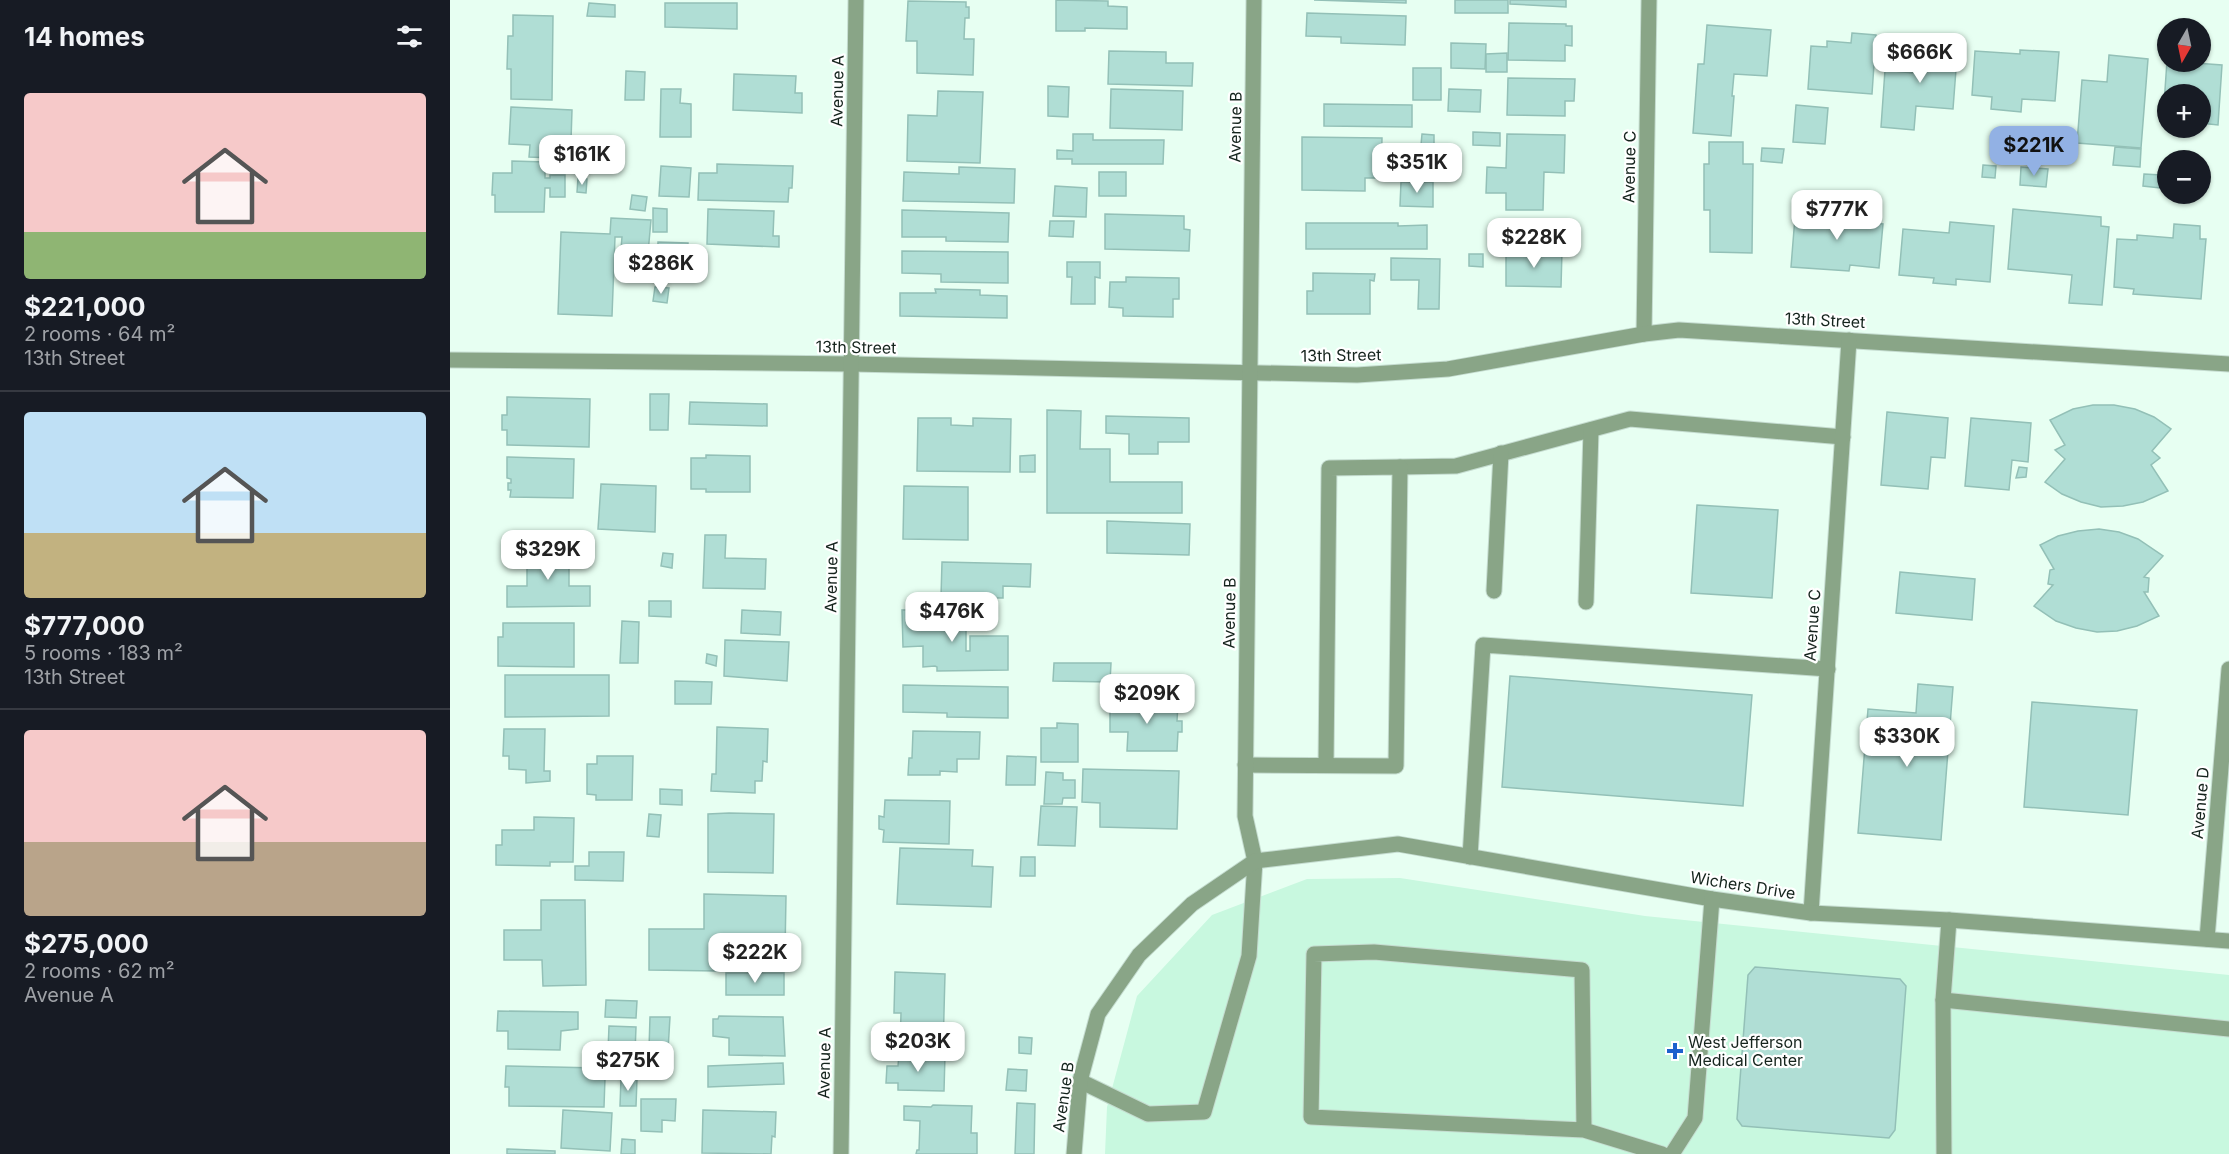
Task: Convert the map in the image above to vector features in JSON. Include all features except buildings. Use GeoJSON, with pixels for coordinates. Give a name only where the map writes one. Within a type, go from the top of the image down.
{"type":"FeatureCollection","features":[{"type":"Feature","properties":{"kind":"street","name":"Avenue A"},"geometry":{"type":"LineString","coordinates":[[841,1154],[856,0]]}},
{"type":"Feature","properties":{"kind":"street","name":"Avenue B"},"geometry":{"type":"LineString","coordinates":[[1074,1154],[1080,1081],[1098,1014],[1138,955],[1192,904],[1255,861],[1245,816],[1254,0]]}},
{"type":"Feature","properties":{"kind":"street","name":"Avenue C"},"geometry":{"type":"LineString","coordinates":[[1644,334],[1649,0]]}},
{"type":"Feature","properties":{"kind":"street","name":"13th Street"},"geometry":{"type":"LineString","coordinates":[[450,360],[852,364],[1357,375],[1448,369],[1644,334],[1679,330],[2229,364]]}},
{"type":"Feature","properties":{"kind":"street","name":"Avenue C"},"geometry":{"type":"LineString","coordinates":[[1811,913],[1850,340]]}},
{"type":"Feature","properties":{"kind":"street"},"geometry":{"type":"LineString","coordinates":[[1326,765],[1329,468],[1456,466],[1630,419],[1842,437]]}},
{"type":"Feature","properties":{"kind":"street"},"geometry":{"type":"LineString","coordinates":[[1586,602],[1591,430]]}},
{"type":"Feature","properties":{"kind":"street"},"geometry":{"type":"LineString","coordinates":[[1494,591],[1501,453]]}},
{"type":"Feature","properties":{"kind":"street"},"geometry":{"type":"LineString","coordinates":[[1245,765],[1396,766],[1400,467]]}},
{"type":"Feature","properties":{"kind":"street"},"geometry":{"type":"LineString","coordinates":[[1470,857],[1483,645],[1828,669]]}},
{"type":"Feature","properties":{"kind":"street","name":"Avenue D"},"geometry":{"type":"LineString","coordinates":[[2207,939],[2229,669]]}},
{"type":"Feature","properties":{"kind":"street","name":"Wichers Drive"},"geometry":{"type":"LineString","coordinates":[[1255,861],[1398,844],[1712,899],[1811,913],[1949,920],[2229,941]]}},
{"type":"Feature","properties":{"kind":"street"},"geometry":{"type":"LineString","coordinates":[[1080,1081],[1148,1114],[1204,1112],[1249,956],[1255,861]]}},
{"type":"Feature","properties":{"kind":"street"},"geometry":{"type":"LineString","coordinates":[[1672,1154],[1695,1118],[1712,899]]}},
{"type":"Feature","properties":{"kind":"street"},"geometry":{"type":"LineString","coordinates":[[1944,1154],[1943,1000],[1949,920]]}},
{"type":"Feature","properties":{"kind":"street"},"geometry":{"type":"LineString","coordinates":[[1584,1130],[1582,970],[1374,952],[1314,954],[1311,1117],[1584,1130],[1662,1154]]}},
{"type":"Feature","properties":{"kind":"street"},"geometry":{"type":"LineString","coordinates":[[1943,1000],[2229,1029]]}},
{"type":"Feature","properties":{"kind":"shaded area","name":"West Jefferson Medical Center"},"geometry":{"type":"Polygon","coordinates":[[[1400,878],[1645,916],[2229,975],[2229,1154],[1105,1154],[1107,1107],[1137,996],[1212,915],[1307,879],[1400,878]]]}},
{"type":"Feature","properties":{"kind":"place","name":"West Jefferson Medical Center"},"geometry":{"type":"Point","coordinates":[1675,1051]}}]}
